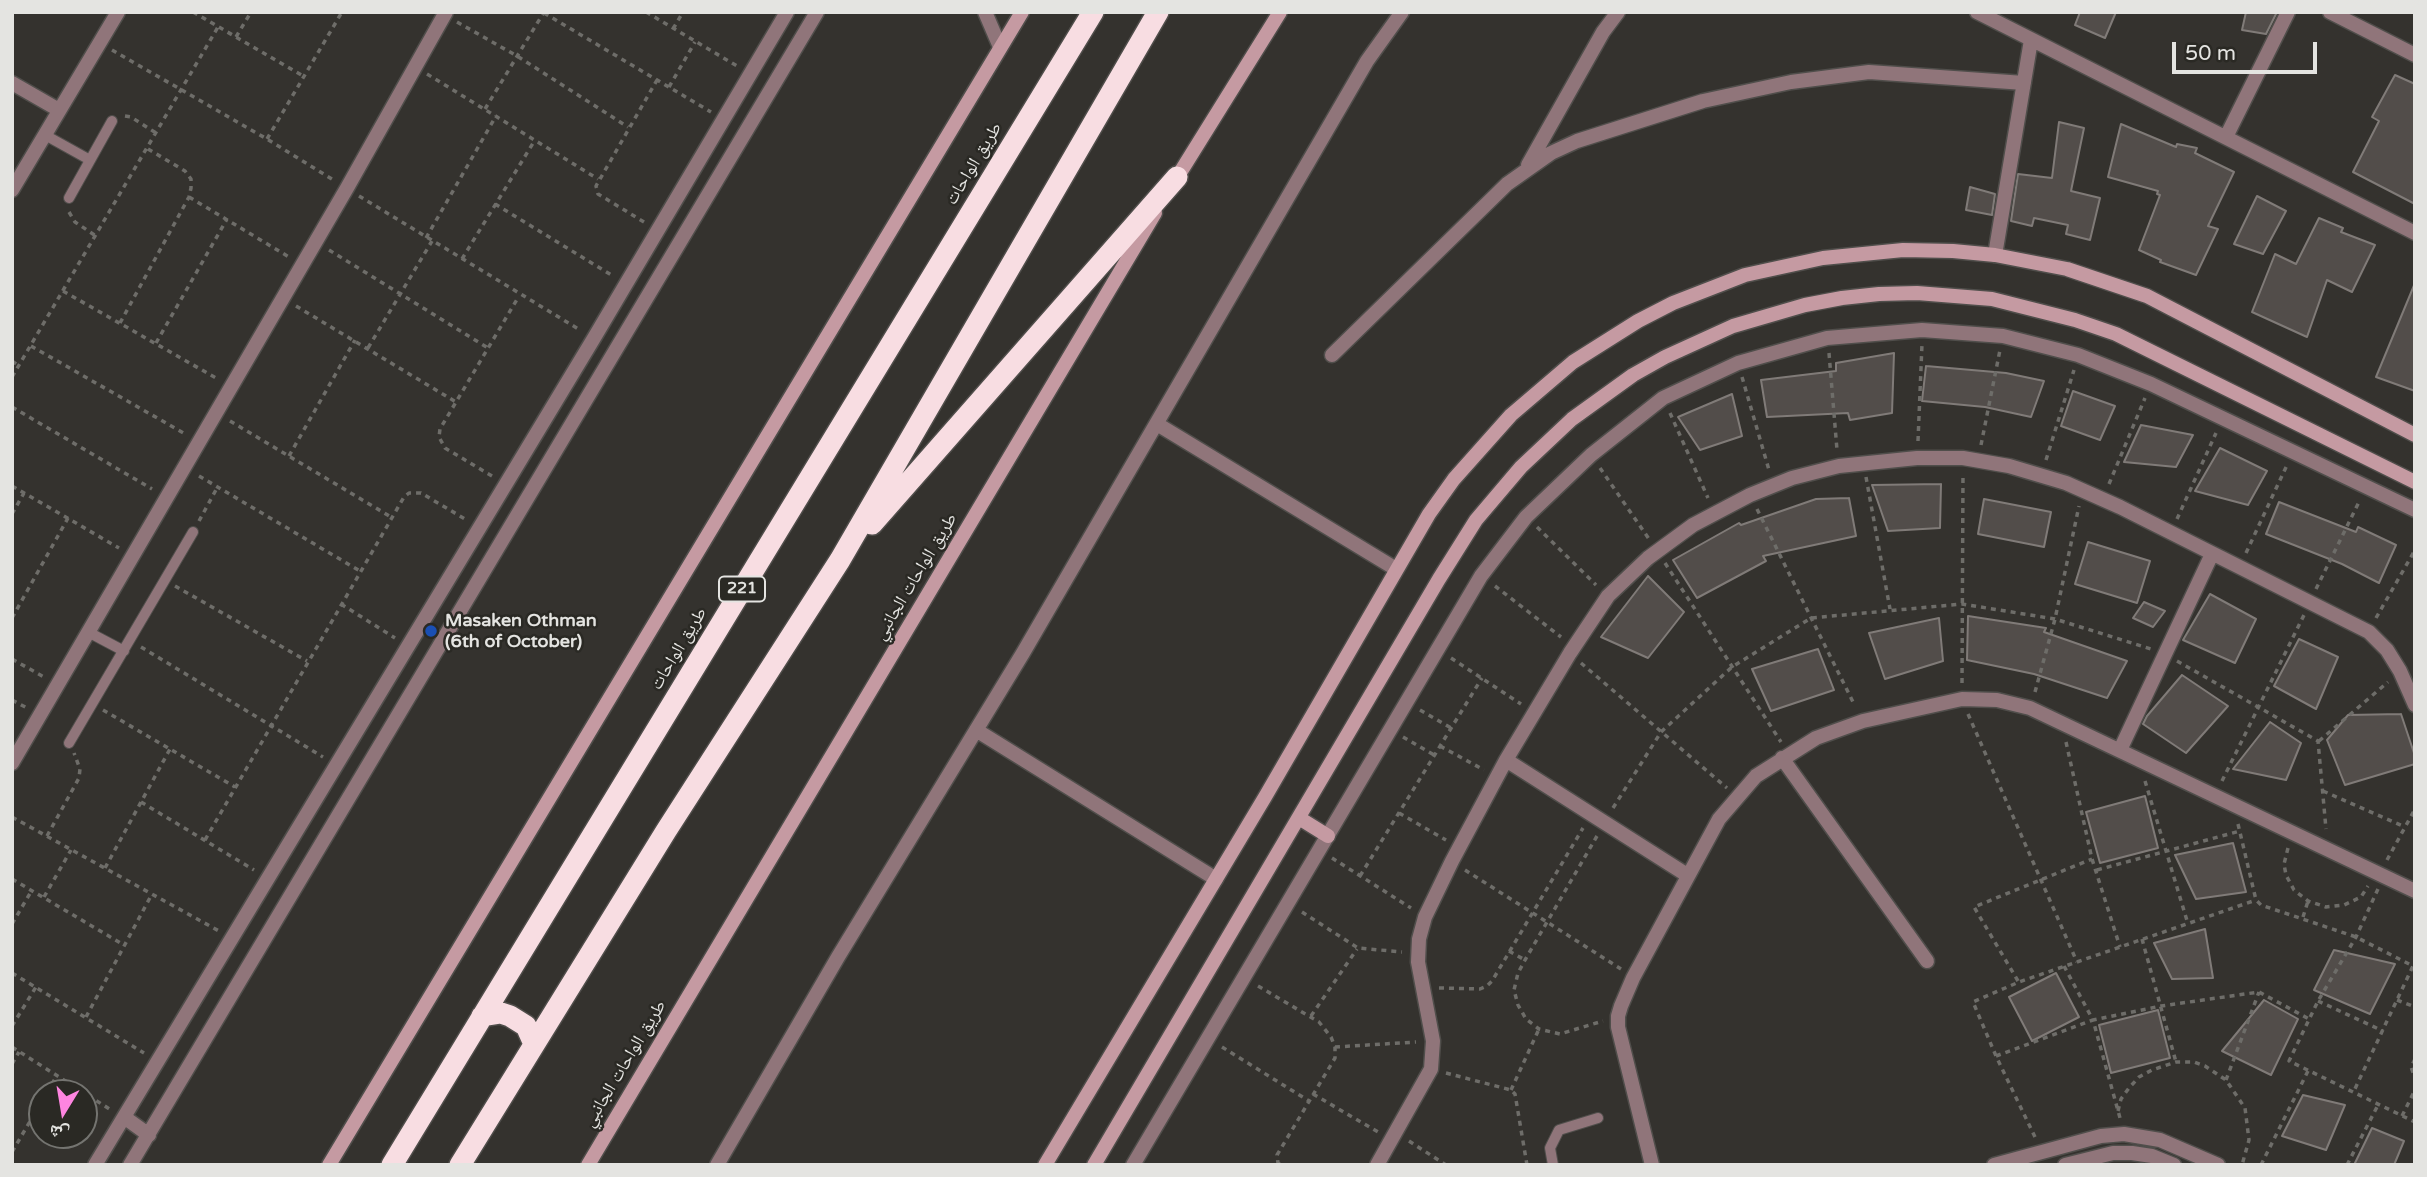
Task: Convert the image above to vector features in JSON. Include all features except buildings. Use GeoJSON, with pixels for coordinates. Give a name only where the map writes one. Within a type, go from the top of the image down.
{"type":"FeatureCollection","features":[{"type":"Feature","properties":{"kind":"highway","name":"طريق الواحات"},"geometry":{"type":"LineString","coordinates":[[391,1165],[1093,12]]}},
{"type":"Feature","properties":{"kind":"highway"},"geometry":{"type":"LineString","coordinates":[[460,1165],[666,831],[840,559],[1158,12]]}},
{"type":"Feature","properties":{"kind":"highway"},"geometry":{"type":"LineString","coordinates":[[840,559],[1177,177]]}},
{"type":"Feature","properties":{"kind":"highway"},"geometry":{"type":"LineString","coordinates":[[482,1016],[501,1013],[510,1016],[526,1027],[534,1044]]}},
{"type":"Feature","properties":{"kind":"street"},"geometry":{"type":"LineString","coordinates":[[12,190],[118,12]]}},
{"type":"Feature","properties":{"kind":"street"},"geometry":{"type":"LineString","coordinates":[[95,1165],[506,485],[787,12]]}},
{"type":"Feature","properties":{"kind":"street"},"geometry":{"type":"LineString","coordinates":[[130,1165],[817,12]]}},
{"type":"Feature","properties":{"kind":"street"},"geometry":{"type":"LineString","coordinates":[[985,12],[1000,47]]}},
{"type":"Feature","properties":{"kind":"street"},"geometry":{"type":"LineString","coordinates":[[329,1165],[1022,12]]}},
{"type":"Feature","properties":{"kind":"street","name":"طريق الواحات الجانبي"},"geometry":{"type":"LineString","coordinates":[[588,1165],[1177,177],[1280,12]]}},
{"type":"Feature","properties":{"kind":"street"},"geometry":{"type":"LineString","coordinates":[[717,1165],[838,957],[1157,424],[1367,61],[1402,12]]}},
{"type":"Feature","properties":{"kind":"street"},"geometry":{"type":"LineString","coordinates":[[1527,168],[1602,32],[1618,12]]}},
{"type":"Feature","properties":{"kind":"street"},"geometry":{"type":"LineString","coordinates":[[1977,12],[2415,233]]}},
{"type":"Feature","properties":{"kind":"street"},"geometry":{"type":"LineString","coordinates":[[2226,137],[2288,12]]}},
{"type":"Feature","properties":{"kind":"street"},"geometry":{"type":"LineString","coordinates":[[2330,12],[2413,53]]}},
{"type":"Feature","properties":{"kind":"street"},"geometry":{"type":"LineString","coordinates":[[12,763],[347,188],[444,13]]}},
{"type":"Feature","properties":{"kind":"street"},"geometry":{"type":"LineString","coordinates":[[1995,255],[2031,40]]}},
{"type":"Feature","properties":{"kind":"street"},"geometry":{"type":"LineString","coordinates":[[1332,355],[1507,184],[1550,153],[1577,141],[1703,102],[1791,82],[1869,72],[2024,83]]}},
{"type":"Feature","properties":{"kind":"street"},"geometry":{"type":"LineString","coordinates":[[12,83],[59,110]]}},
{"type":"Feature","properties":{"kind":"street"},"geometry":{"type":"LineString","coordinates":[[1045,1165],[1429,514],[1454,479],[1511,415],[1573,362],[1638,321],[1673,303],[1745,275],[1823,258],[1903,250],[1995,255],[2067,269],[2147,296],[2415,435]]}},
{"type":"Feature","properties":{"kind":"street"},"geometry":{"type":"LineString","coordinates":[[1094,1165],[1476,520],[1521,467],[1572,419],[1633,375],[1699,340],[1805,305],[1879,294],[1954,295],[1992,299],[2116,334],[2415,482]]}},
{"type":"Feature","properties":{"kind":"street"},"geometry":{"type":"LineString","coordinates":[[618,297],[640,310]]}},
{"type":"Feature","properties":{"kind":"street"},"geometry":{"type":"LineString","coordinates":[[1133,1165],[1481,576],[1526,517],[1591,455],[1664,398],[1738,363],[1827,338],[1922,330],[2003,336],[2078,355],[2151,384],[2415,510]]}},
{"type":"Feature","properties":{"kind":"street"},"geometry":{"type":"LineString","coordinates":[[1157,424],[1396,569]]}},
{"type":"Feature","properties":{"kind":"street"},"geometry":{"type":"LineString","coordinates":[[1377,1165],[1431,1069],[1433,1041],[1419,953],[1419,939],[1425,917],[1451,861],[1506,760],[1608,596],[1657,551],[1693,525],[1750,495],[1792,478],[1839,466],[1917,457],[1970,460],[2009,466],[2041,475],[2103,499],[2369,632],[2387,650],[2415,705]]}},
{"type":"Feature","properties":{"kind":"street"},"geometry":{"type":"LineString","coordinates":[[2120,750],[2212,554]]}},
{"type":"Feature","properties":{"kind":"street"},"geometry":{"type":"LineString","coordinates":[[1653,1165],[1618,1027],[1618,1016],[1633,978],[1719,818],[1736,797],[1756,776],[1785,756],[1816,738],[1863,721],[1962,699],[1997,700],[2031,708],[2415,891]]}},
{"type":"Feature","properties":{"kind":"street"},"geometry":{"type":"LineString","coordinates":[[976,730],[1216,879]]}},
{"type":"Feature","properties":{"kind":"street"},"geometry":{"type":"LineString","coordinates":[[1785,756],[1927,961]]}},
{"type":"Feature","properties":{"kind":"street"},"geometry":{"type":"LineString","coordinates":[[1506,760],[1687,875]]}},
{"type":"Feature","properties":{"kind":"street"},"geometry":{"type":"LineString","coordinates":[[1299,818],[1328,836]]}},
{"type":"Feature","properties":{"kind":"street"},"geometry":{"type":"LineString","coordinates":[[124,1117],[149,1135]]}},
{"type":"Feature","properties":{"kind":"street"},"geometry":{"type":"LineString","coordinates":[[1994,1165],[2101,1136],[2124,1134],[2160,1140],[2218,1165]]}},
{"type":"Feature","properties":{"kind":"street"},"geometry":{"type":"LineString","coordinates":[[2065,1165],[2094,1161],[2113,1153],[2152,1156],[2174,1165]]}},
{"type":"Feature","properties":{"kind":"lane"},"geometry":{"type":"LineString","coordinates":[[69,198],[112,121]]}},
{"type":"Feature","properties":{"kind":"lane"},"geometry":{"type":"LineString","coordinates":[[45,135],[90,160]]}},
{"type":"Feature","properties":{"kind":"lane"},"geometry":{"type":"LineString","coordinates":[[69,743],[193,532]]}},
{"type":"Feature","properties":{"kind":"lane"},"geometry":{"type":"LineString","coordinates":[[90,633],[124,651]]}},
{"type":"Feature","properties":{"kind":"lane"},"geometry":{"type":"LineString","coordinates":[[1553,1165],[1550,1148],[1559,1130],[1598,1118]]}},
{"type":"Feature","properties":{"kind":"path"},"geometry":{"type":"LineString","coordinates":[[193,12],[303,76]]}},
{"type":"Feature","properties":{"kind":"path"},"geometry":{"type":"LineString","coordinates":[[236,37],[251,12]]}},
{"type":"Feature","properties":{"kind":"path"},"geometry":{"type":"LineString","coordinates":[[267,139],[342,12]]}},
{"type":"Feature","properties":{"kind":"path"},"geometry":{"type":"LineString","coordinates":[[646,12],[751,74]]}},
{"type":"Feature","properties":{"kind":"path"},"geometry":{"type":"LineString","coordinates":[[673,29],[683,12]]}},
{"type":"Feature","properties":{"kind":"path"},"geometry":{"type":"LineString","coordinates":[[444,13],[628,127]]}},
{"type":"Feature","properties":{"kind":"path"},"geometry":{"type":"LineString","coordinates":[[485,109],[544,13],[724,120]]}},
{"type":"Feature","properties":{"kind":"path"},"geometry":{"type":"LineString","coordinates":[[12,377],[218,27]]}},
{"type":"Feature","properties":{"kind":"path"},"geometry":{"type":"LineString","coordinates":[[669,87],[695,42]]}},
{"type":"Feature","properties":{"kind":"path"},"geometry":{"type":"LineString","coordinates":[[100,43],[267,139],[594,338]]}},
{"type":"Feature","properties":{"kind":"path"},"geometry":{"type":"LineString","coordinates":[[415,67],[598,180]]}},
{"type":"Feature","properties":{"kind":"path"},"geometry":{"type":"LineString","coordinates":[[657,80],[596,186],[598,194],[658,230]]}},
{"type":"Feature","properties":{"kind":"path"},"geometry":{"type":"LineString","coordinates":[[112,121],[118,115],[131,117],[156,133]]}},
{"type":"Feature","properties":{"kind":"path"},"geometry":{"type":"LineString","coordinates":[[426,238],[496,116]]}},
{"type":"Feature","properties":{"kind":"path"},"geometry":{"type":"LineString","coordinates":[[462,259],[535,140]]}},
{"type":"Feature","properties":{"kind":"path"},"geometry":{"type":"LineString","coordinates":[[120,323],[189,197],[191,179],[185,171],[147,149]]}},
{"type":"Feature","properties":{"kind":"path"},"geometry":{"type":"LineString","coordinates":[[189,197],[302,264]]}},
{"type":"Feature","properties":{"kind":"path"},"geometry":{"type":"LineString","coordinates":[[69,198],[68,210],[75,222],[96,236]]}},
{"type":"Feature","properties":{"kind":"path"},"geometry":{"type":"LineString","coordinates":[[495,204],[626,284]]}},
{"type":"Feature","properties":{"kind":"path"},"geometry":{"type":"LineString","coordinates":[[156,343],[227,219]]}},
{"type":"Feature","properties":{"kind":"path"},"geometry":{"type":"LineString","coordinates":[[315,241],[488,348]]}},
{"type":"Feature","properties":{"kind":"path"},"geometry":{"type":"LineString","coordinates":[[368,348],[432,241]]}},
{"type":"Feature","properties":{"kind":"path"},"geometry":{"type":"LineString","coordinates":[[64,290],[230,386]]}},
{"type":"Feature","properties":{"kind":"path"},"geometry":{"type":"LineString","coordinates":[[506,485],[445,448],[439,437],[440,429],[520,295]]}},
{"type":"Feature","properties":{"kind":"path"},"geometry":{"type":"LineString","coordinates":[[282,298],[456,402]]}},
{"type":"Feature","properties":{"kind":"path"},"geometry":{"type":"LineString","coordinates":[[1917,457],[1922,330]]}},
{"type":"Feature","properties":{"kind":"path"},"geometry":{"type":"LineString","coordinates":[[2003,336],[1970,460],[1962,699],[2077,962]]}},
{"type":"Feature","properties":{"kind":"path"},"geometry":{"type":"LineString","coordinates":[[1827,338],[1839,466]]}},
{"type":"Feature","properties":{"kind":"path"},"geometry":{"type":"LineString","coordinates":[[289,456],[355,340]]}},
{"type":"Feature","properties":{"kind":"path"},"geometry":{"type":"LineString","coordinates":[[31,346],[198,441]]}},
{"type":"Feature","properties":{"kind":"path"},"geometry":{"type":"LineString","coordinates":[[2041,475],[2078,355]]}},
{"type":"Feature","properties":{"kind":"path"},"geometry":{"type":"LineString","coordinates":[[12,361],[19,366]]}},
{"type":"Feature","properties":{"kind":"path"},"geometry":{"type":"LineString","coordinates":[[1738,363],[1773,486]]}},
{"type":"Feature","properties":{"kind":"path"},"geometry":{"type":"LineString","coordinates":[[2103,499],[2151,384]]}},
{"type":"Feature","properties":{"kind":"path"},"geometry":{"type":"LineString","coordinates":[[1664,398],[1715,513]]}},
{"type":"Feature","properties":{"kind":"path"},"geometry":{"type":"LineString","coordinates":[[12,407],[166,498]]}},
{"type":"Feature","properties":{"kind":"path"},"geometry":{"type":"LineString","coordinates":[[215,412],[391,517]]}},
{"type":"Feature","properties":{"kind":"path"},"geometry":{"type":"LineString","coordinates":[[2171,533],[2223,418]]}},
{"type":"Feature","properties":{"kind":"path"},"geometry":{"type":"LineString","coordinates":[[2239,568],[2293,452]]}},
{"type":"Feature","properties":{"kind":"path"},"geometry":{"type":"LineString","coordinates":[[1591,455],[1657,551],[1785,756]]}},
{"type":"Feature","properties":{"kind":"path"},"geometry":{"type":"LineString","coordinates":[[1864,463],[1890,610]]}},
{"type":"Feature","properties":{"kind":"path"},"geometry":{"type":"LineString","coordinates":[[184,466],[360,571]]}},
{"type":"Feature","properties":{"kind":"path"},"geometry":{"type":"LineString","coordinates":[[12,486],[133,556]]}},
{"type":"Feature","properties":{"kind":"path"},"geometry":{"type":"LineString","coordinates":[[193,532],[218,487]]}},
{"type":"Feature","properties":{"kind":"path"},"geometry":{"type":"LineString","coordinates":[[2215,795],[2366,487]]}},
{"type":"Feature","properties":{"kind":"path"},"geometry":{"type":"LineString","coordinates":[[2031,708],[2055,619],[2082,490]]}},
{"type":"Feature","properties":{"kind":"path"},"geometry":{"type":"LineString","coordinates":[[205,840],[404,497],[415,492],[421,493],[480,528]]}},
{"type":"Feature","properties":{"kind":"path"},"geometry":{"type":"LineString","coordinates":[[12,514],[24,493]]}},
{"type":"Feature","properties":{"kind":"path"},"geometry":{"type":"LineString","coordinates":[[1750,495],[1863,721]]}},
{"type":"Feature","properties":{"kind":"path"},"geometry":{"type":"LineString","coordinates":[[1526,517],[1608,596]]}},
{"type":"Feature","properties":{"kind":"path"},"geometry":{"type":"LineString","coordinates":[[12,618],[68,518]]}},
{"type":"Feature","properties":{"kind":"path"},"geometry":{"type":"LineString","coordinates":[[2369,632],[2415,550]]}},
{"type":"Feature","properties":{"kind":"path"},"geometry":{"type":"LineString","coordinates":[[1481,576],[1572,650],[1736,797]]}},
{"type":"Feature","properties":{"kind":"path"},"geometry":{"type":"LineString","coordinates":[[165,580],[307,661]]}},
{"type":"Feature","properties":{"kind":"path"},"geometry":{"type":"LineString","coordinates":[[341,604],[409,646]]}},
{"type":"Feature","properties":{"kind":"path"},"geometry":{"type":"LineString","coordinates":[[130,640],[337,766]]}},
{"type":"Feature","properties":{"kind":"path"},"geometry":{"type":"LineString","coordinates":[[1438,650],[1534,713]]}},
{"type":"Feature","properties":{"kind":"path"},"geometry":{"type":"LineString","coordinates":[[12,659],[59,685]]}},
{"type":"Feature","properties":{"kind":"path"},"geometry":{"type":"LineString","coordinates":[[2318,741],[2400,671]]}},
{"type":"Feature","properties":{"kind":"path"},"geometry":{"type":"LineString","coordinates":[[1360,876],[1482,678]]}},
{"type":"Feature","properties":{"kind":"path"},"geometry":{"type":"LineString","coordinates":[[1407,702],[1451,727]]}},
{"type":"Feature","properties":{"kind":"path"},"geometry":{"type":"LineString","coordinates":[[92,704],[235,787]]}},
{"type":"Feature","properties":{"kind":"path"},"geometry":{"type":"LineString","coordinates":[[2062,723],[2092,859],[2120,947]]}},
{"type":"Feature","properties":{"kind":"path"},"geometry":{"type":"LineString","coordinates":[[1391,730],[1434,755]]}},
{"type":"Feature","properties":{"kind":"path"},"geometry":{"type":"LineString","coordinates":[[47,836],[79,778],[80,769],[69,743]]}},
{"type":"Feature","properties":{"kind":"path"},"geometry":{"type":"LineString","coordinates":[[1440,746],[1497,777]]}},
{"type":"Feature","properties":{"kind":"path"},"geometry":{"type":"LineString","coordinates":[[105,868],[170,749]]}},
{"type":"Feature","properties":{"kind":"path"},"geometry":{"type":"LineString","coordinates":[[2138,759],[2168,850],[2188,924]]}},
{"type":"Feature","properties":{"kind":"path"},"geometry":{"type":"LineString","coordinates":[[2323,791],[2405,827]]}},
{"type":"Feature","properties":{"kind":"path"},"geometry":{"type":"LineString","coordinates":[[141,802],[268,879]]}},
{"type":"Feature","properties":{"kind":"path"},"geometry":{"type":"LineString","coordinates":[[2234,805],[2256,900],[2262,905],[2356,937],[2414,964],[2353,1093]]}},
{"type":"Feature","properties":{"kind":"path"},"geometry":{"type":"LineString","coordinates":[[2415,809],[2379,874],[2356,937],[2318,1001],[2289,1061],[2415,1122]]}},
{"type":"Feature","properties":{"kind":"path"},"geometry":{"type":"LineString","coordinates":[[1399,813],[1459,847]]}},
{"type":"Feature","properties":{"kind":"path"},"geometry":{"type":"LineString","coordinates":[[1423,988],[1479,989],[1487,986],[1591,814]]}},
{"type":"Feature","properties":{"kind":"path"},"geometry":{"type":"LineString","coordinates":[[12,817],[232,939]]}},
{"type":"Feature","properties":{"kind":"path"},"geometry":{"type":"LineString","coordinates":[[1605,823],[1525,960],[1514,990],[1526,1019],[1539,1029],[1560,1034],[1618,1016]]}},
{"type":"Feature","properties":{"kind":"path"},"geometry":{"type":"LineString","coordinates":[[2096,870],[2240,831]]}},
{"type":"Feature","properties":{"kind":"path"},"geometry":{"type":"LineString","coordinates":[[2297,834],[2286,853],[2286,875],[2294,890],[2308,901],[2326,907],[2353,902],[2361,897],[2379,874]]}},
{"type":"Feature","properties":{"kind":"path"},"geometry":{"type":"LineString","coordinates":[[44,897],[71,849]]}},
{"type":"Feature","properties":{"kind":"path"},"geometry":{"type":"LineString","coordinates":[[1319,851],[1425,917]]}},
{"type":"Feature","properties":{"kind":"path"},"geometry":{"type":"LineString","coordinates":[[2019,982],[1974,907],[2092,859]]}},
{"type":"Feature","properties":{"kind":"path"},"geometry":{"type":"LineString","coordinates":[[1451,861],[1633,978]]}},
{"type":"Feature","properties":{"kind":"path"},"geometry":{"type":"LineString","coordinates":[[12,879],[124,946]]}},
{"type":"Feature","properties":{"kind":"path"},"geometry":{"type":"LineString","coordinates":[[12,924],[32,890]]}},
{"type":"Feature","properties":{"kind":"path"},"geometry":{"type":"LineString","coordinates":[[86,1017],[152,894]]}},
{"type":"Feature","properties":{"kind":"path"},"geometry":{"type":"LineString","coordinates":[[2043,1152],[1973,1002],[2019,982],[2256,900]]}},
{"type":"Feature","properties":{"kind":"path"},"geometry":{"type":"LineString","coordinates":[[2303,917],[2308,901]]}},
{"type":"Feature","properties":{"kind":"path"},"geometry":{"type":"LineString","coordinates":[[1289,903],[1358,948],[1419,953]]}},
{"type":"Feature","properties":{"kind":"path"},"geometry":{"type":"LineString","coordinates":[[2143,939],[2176,1062]]}},
{"type":"Feature","properties":{"kind":"path"},"geometry":{"type":"LineString","coordinates":[[1311,1016],[1358,948]]}},
{"type":"Feature","properties":{"kind":"path"},"geometry":{"type":"LineString","coordinates":[[1508,951],[1525,960]]}},
{"type":"Feature","properties":{"kind":"path"},"geometry":{"type":"LineString","coordinates":[[2064,966],[2093,1020],[2124,1134]]}},
{"type":"Feature","properties":{"kind":"path"},"geometry":{"type":"LineString","coordinates":[[12,973],[157,1062]]}},
{"type":"Feature","properties":{"kind":"path"},"geometry":{"type":"LineString","coordinates":[[1244,978],[1311,1016],[1326,1029],[1335,1047],[1335,1058],[1277,1155],[1281,1165]]}},
{"type":"Feature","properties":{"kind":"path"},"geometry":{"type":"LineString","coordinates":[[12,1026],[36,987]]}},
{"type":"Feature","properties":{"kind":"path"},"geometry":{"type":"LineString","coordinates":[[1996,1056],[2093,1020],[2161,1006],[2259,992],[2309,1018]]}},
{"type":"Feature","properties":{"kind":"path"},"geometry":{"type":"LineString","coordinates":[[2226,1080],[2259,992]]}},
{"type":"Feature","properties":{"kind":"path"},"geometry":{"type":"LineString","coordinates":[[2397,1000],[2415,1007]]}},
{"type":"Feature","properties":{"kind":"path"},"geometry":{"type":"LineString","coordinates":[[2318,1001],[2383,1031]]}},
{"type":"Feature","properties":{"kind":"path"},"geometry":{"type":"LineString","coordinates":[[1511,1090],[1539,1029]]}},
{"type":"Feature","properties":{"kind":"path"},"geometry":{"type":"LineString","coordinates":[[1208,1039],[1309,1101]]}},
{"type":"Feature","properties":{"kind":"path"},"geometry":{"type":"LineString","coordinates":[[1335,1047],[1433,1041]]}},
{"type":"Feature","properties":{"kind":"path"},"geometry":{"type":"LineString","coordinates":[[12,1047],[124,1117]]}},
{"type":"Feature","properties":{"kind":"path"},"geometry":{"type":"LineString","coordinates":[[12,1064],[19,1052]]}},
{"type":"Feature","properties":{"kind":"path"},"geometry":{"type":"LineString","coordinates":[[2415,1059],[2411,1068],[2415,1078]]}},
{"type":"Feature","properties":{"kind":"path"},"geometry":{"type":"LineString","coordinates":[[2118,1111],[2121,1099],[2139,1077],[2176,1062],[2194,1062],[2205,1066],[2226,1080],[2240,1098],[2247,1118],[2249,1140],[2242,1165]]}},
{"type":"Feature","properties":{"kind":"path"},"geometry":{"type":"LineString","coordinates":[[1431,1069],[1511,1090],[1517,1099],[1527,1165]]}},
{"type":"Feature","properties":{"kind":"path"},"geometry":{"type":"LineString","coordinates":[[2261,1165],[2308,1071]]}},
{"type":"Feature","properties":{"kind":"path"},"geometry":{"type":"LineString","coordinates":[[2403,1116],[2415,1090]]}},
{"type":"Feature","properties":{"kind":"path"},"geometry":{"type":"LineString","coordinates":[[1313,1094],[1446,1165]]}},
{"type":"Feature","properties":{"kind":"path"},"geometry":{"type":"LineString","coordinates":[[2347,1165],[2378,1105]]}},
{"type":"Feature","properties":{"kind":"path"},"geometry":{"type":"LineString","coordinates":[[12,1152],[28,1125]]}},
{"type":"Feature","properties":{"kind":"place","name":"Masaken Othman (6th of October)"},"geometry":{"type":"Point","coordinates":[431,631]}}]}
